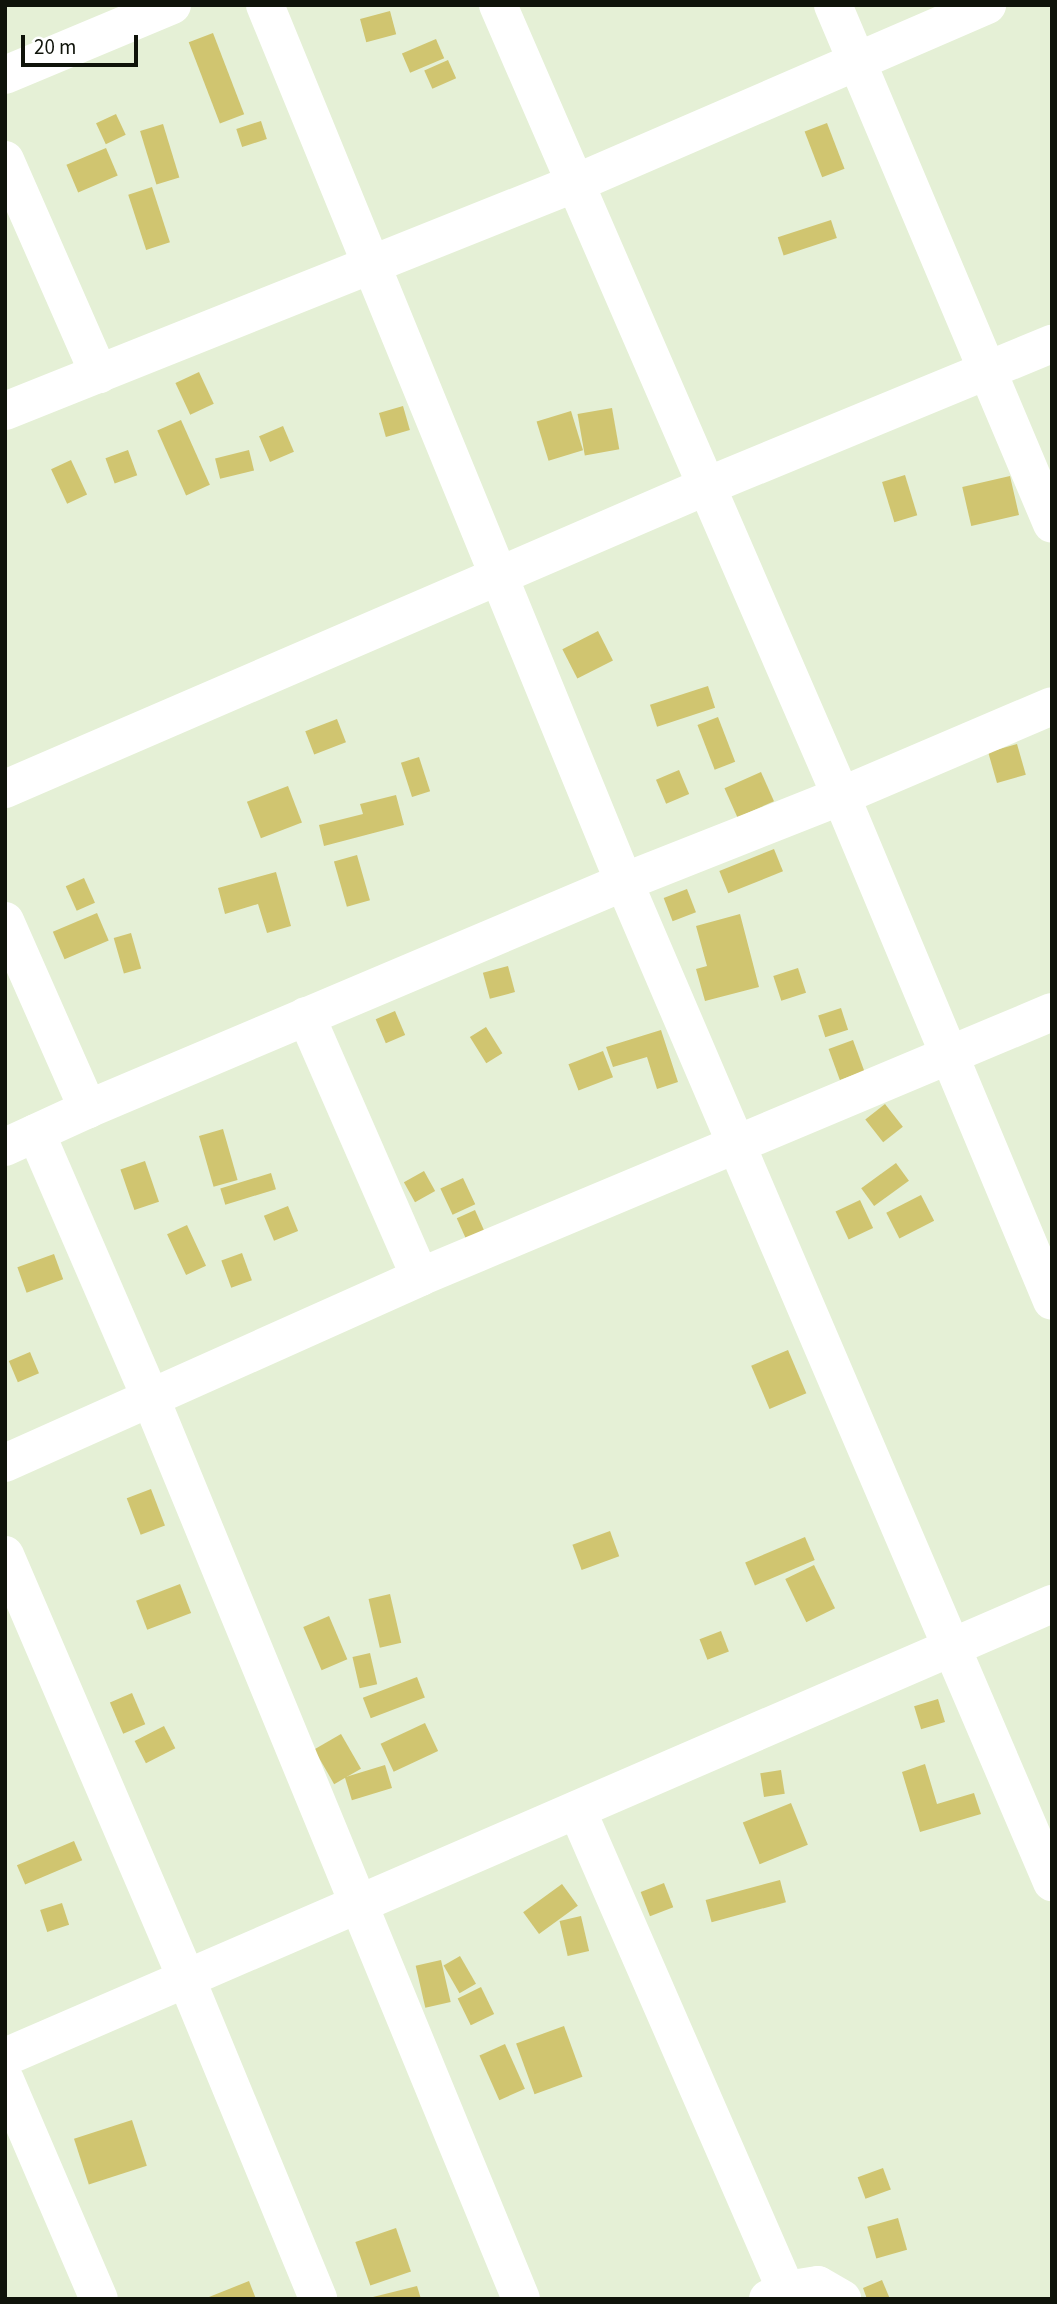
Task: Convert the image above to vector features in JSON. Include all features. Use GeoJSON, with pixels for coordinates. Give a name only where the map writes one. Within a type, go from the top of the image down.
{"type":"FeatureCollection","features":[{"type":"Feature","properties":{"kind":"street"},"geometry":{"type":"LineString","coordinates":[[5,75],[172,5]]}},
{"type":"Feature","properties":{"kind":"street"},"geometry":{"type":"LineString","coordinates":[[265,5],[624,882],[1052,1882]]}},
{"type":"Feature","properties":{"kind":"street"},"geometry":{"type":"LineString","coordinates":[[498,5],[842,796],[1052,1300]]}},
{"type":"Feature","properties":{"kind":"street"},"geometry":{"type":"LineString","coordinates":[[833,5],[990,371],[1052,524]]}},
{"type":"Feature","properties":{"kind":"street"},"geometry":{"type":"LineString","coordinates":[[5,411],[576,183],[987,5]]}},
{"type":"Feature","properties":{"kind":"street"},"geometry":{"type":"LineString","coordinates":[[5,160],[99,374]]}},
{"type":"Feature","properties":{"kind":"street"},"geometry":{"type":"LineString","coordinates":[[5,789],[707,486],[1052,344]]}},
{"type":"Feature","properties":{"kind":"street"},"geometry":{"type":"LineString","coordinates":[[521,2299],[150,1397],[21,1140],[88,1109],[624,882],[842,796],[1052,706]]}},
{"type":"Feature","properties":{"kind":"street"},"geometry":{"type":"LineString","coordinates":[[5,922],[88,1109]]}},
{"type":"Feature","properties":{"kind":"street"},"geometry":{"type":"LineString","coordinates":[[5,1464],[420,1278],[1052,1012]]}},
{"type":"Feature","properties":{"kind":"street"},"geometry":{"type":"LineString","coordinates":[[306,1016],[420,1278]]}},
{"type":"Feature","properties":{"kind":"street"},"geometry":{"type":"LineString","coordinates":[[5,1555],[186,1978],[318,2299]]}},
{"type":"Feature","properties":{"kind":"street"},"geometry":{"type":"LineString","coordinates":[[5,2057],[1052,1604]]}},
{"type":"Feature","properties":{"kind":"street"},"geometry":{"type":"LineString","coordinates":[[577,1810],[777,2295],[818,2285],[842,2299]]}},
{"type":"Feature","properties":{"kind":"street"},"geometry":{"type":"LineString","coordinates":[[5,2080],[99,2299]]}},
{"type":"Feature","properties":{"kind":"building"},"geometry":{"type":"Polygon","coordinates":[[[390,11],[396,34],[366,42],[360,19],[390,11]]]}},
{"type":"Feature","properties":{"kind":"building"},"geometry":{"type":"Polygon","coordinates":[[[213,33],[244,114],[220,124],[189,42],[213,33]]]}},
{"type":"Feature","properties":{"kind":"building"},"geometry":{"type":"Polygon","coordinates":[[[436,39],[444,58],[410,73],[402,53],[436,39]]]}},
{"type":"Feature","properties":{"kind":"building"},"geometry":{"type":"Polygon","coordinates":[[[448,60],[456,78],[432,89],[424,71],[448,60]]]}},
{"type":"Feature","properties":{"kind":"building"},"geometry":{"type":"Polygon","coordinates":[[[116,114],[126,135],[106,144],[96,123],[116,114]]]}},
{"type":"Feature","properties":{"kind":"building"},"geometry":{"type":"Polygon","coordinates":[[[261,121],[267,139],[242,147],[236,129],[261,121]]]}},
{"type":"Feature","properties":{"kind":"building"},"geometry":{"type":"Polygon","coordinates":[[[827,123],[845,169],[822,177],[805,132],[827,123]]]}},
{"type":"Feature","properties":{"kind":"building"},"geometry":{"type":"Polygon","coordinates":[[[163,124],[179,178],[156,185],[140,131],[163,124]]]}},
{"type":"Feature","properties":{"kind":"building"},"geometry":{"type":"Polygon","coordinates":[[[106,148],[118,176],[78,192],[66,165],[106,148]]]}},
{"type":"Feature","properties":{"kind":"building"},"geometry":{"type":"Polygon","coordinates":[[[152,187],[170,242],[146,250],[128,195],[152,187]]]}},
{"type":"Feature","properties":{"kind":"building"},"geometry":{"type":"Polygon","coordinates":[[[831,220],[837,238],[784,255],[778,237],[831,220]]]}},
{"type":"Feature","properties":{"kind":"building"},"geometry":{"type":"Polygon","coordinates":[[[199,372],[214,404],[190,415],[175,383],[199,372]]]}},
{"type":"Feature","properties":{"kind":"building"},"geometry":{"type":"Polygon","coordinates":[[[403,406],[410,430],[386,437],[379,413],[403,406]]]}},
{"type":"Feature","properties":{"kind":"building"},"geometry":{"type":"Polygon","coordinates":[[[612,408],[619,449],[585,455],[578,414],[612,408]]]}},
{"type":"Feature","properties":{"kind":"building"},"geometry":{"type":"Polygon","coordinates":[[[571,411],[583,450],[549,461],[537,422],[571,411]]]}},
{"type":"Feature","properties":{"kind":"building"},"geometry":{"type":"Polygon","coordinates":[[[181,420],[210,485],[186,495],[157,431],[181,420]]]}},
{"type":"Feature","properties":{"kind":"building"},"geometry":{"type":"Polygon","coordinates":[[[283,426],[294,452],[270,462],[259,436],[283,426]]]}},
{"type":"Feature","properties":{"kind":"building"},"geometry":{"type":"Polygon","coordinates":[[[128,450],[137,475],[115,484],[105,458],[128,450]]]}},
{"type":"Feature","properties":{"kind":"building"},"geometry":{"type":"Polygon","coordinates":[[[249,450],[254,470],[220,479],[215,458],[249,450]]]}},
{"type":"Feature","properties":{"kind":"building"},"geometry":{"type":"Polygon","coordinates":[[[71,460],[87,494],[67,504],[51,469],[71,460]]]}},
{"type":"Feature","properties":{"kind":"building"},"geometry":{"type":"Polygon","coordinates":[[[905,475],[917,515],[894,522],[882,482],[905,475]]]}},
{"type":"Feature","properties":{"kind":"building"},"geometry":{"type":"Polygon","coordinates":[[[1010,476],[1019,515],[971,526],[962,487],[1010,476]]]}},
{"type":"Feature","properties":{"kind":"building"},"geometry":{"type":"Polygon","coordinates":[[[598,631],[613,660],[577,679],[562,649],[598,631]]]}},
{"type":"Feature","properties":{"kind":"building"},"geometry":{"type":"Polygon","coordinates":[[[708,686],[715,708],[657,727],[650,705],[708,686]]]}},
{"type":"Feature","properties":{"kind":"building"},"geometry":{"type":"Polygon","coordinates":[[[718,717],[735,762],[715,770],[697,725],[718,717]]]}},
{"type":"Feature","properties":{"kind":"building"},"geometry":{"type":"Polygon","coordinates":[[[337,719],[346,742],[314,755],[305,731],[337,719]]]}},
{"type":"Feature","properties":{"kind":"building"},"geometry":{"type":"Polygon","coordinates":[[[1017,744],[1026,775],[997,783],[988,752],[1017,744]]]}},
{"type":"Feature","properties":{"kind":"building"},"geometry":{"type":"Polygon","coordinates":[[[419,757],[430,791],[412,797],[401,763],[419,757]]]}},
{"type":"Feature","properties":{"kind":"building"},"geometry":{"type":"Polygon","coordinates":[[[679,770],[689,794],[666,804],[656,780],[679,770]]]}},
{"type":"Feature","properties":{"kind":"building"},"geometry":{"type":"Polygon","coordinates":[[[761,772],[774,801],[737,818],[724,788],[761,772]]]}},
{"type":"Feature","properties":{"kind":"building"},"geometry":{"type":"Polygon","coordinates":[[[288,786],[302,822],[261,838],[247,802],[288,786]]]}},
{"type":"Feature","properties":{"kind":"building"},"geometry":{"type":"Polygon","coordinates":[[[396,795],[404,825],[324,846],[319,825],[363,814],[360,804],[396,795]]]}},
{"type":"Feature","properties":{"kind":"building"},"geometry":{"type":"Polygon","coordinates":[[[774,849],[783,871],[728,893],[719,871],[774,849]]]}},
{"type":"Feature","properties":{"kind":"building"},"geometry":{"type":"Polygon","coordinates":[[[357,855],[370,900],[347,907],[334,862],[357,855]]]}},
{"type":"Feature","properties":{"kind":"building"},"geometry":{"type":"Polygon","coordinates":[[[276,872],[291,926],[267,933],[258,904],[225,914],[218,888],[276,872]]]}},
{"type":"Feature","properties":{"kind":"building"},"geometry":{"type":"Polygon","coordinates":[[[84,878],[95,903],[77,911],[66,886],[84,878]]]}},
{"type":"Feature","properties":{"kind":"building"},"geometry":{"type":"Polygon","coordinates":[[[687,889],[696,912],[673,921],[664,898],[687,889]]]}},
{"type":"Feature","properties":{"kind":"building"},"geometry":{"type":"Polygon","coordinates":[[[97,913],[109,941],[65,959],[53,932],[97,913]]]}},
{"type":"Feature","properties":{"kind":"building"},"geometry":{"type":"Polygon","coordinates":[[[740,914],[759,987],[705,1001],[696,969],[707,966],[696,926],[740,914]]]}},
{"type":"Feature","properties":{"kind":"building"},"geometry":{"type":"Polygon","coordinates":[[[131,933],[141,969],[124,974],[114,938],[131,933]]]}},
{"type":"Feature","properties":{"kind":"building"},"geometry":{"type":"Polygon","coordinates":[[[508,966],[515,992],[490,999],[483,973],[508,966]]]}},
{"type":"Feature","properties":{"kind":"building"},"geometry":{"type":"Polygon","coordinates":[[[798,968],[806,993],[781,1001],[773,976],[798,968]]]}},
{"type":"Feature","properties":{"kind":"building"},"geometry":{"type":"Polygon","coordinates":[[[841,1008],[848,1030],[825,1037],[818,1015],[841,1008]]]}},
{"type":"Feature","properties":{"kind":"building"},"geometry":{"type":"Polygon","coordinates":[[[395,1011],[405,1035],[386,1043],[376,1019],[395,1011]]]}},
{"type":"Feature","properties":{"kind":"building"},"geometry":{"type":"Polygon","coordinates":[[[486,1027],[502,1053],[486,1063],[470,1037],[486,1027]]]}},
{"type":"Feature","properties":{"kind":"building"},"geometry":{"type":"Polygon","coordinates":[[[661,1030],[678,1082],[657,1089],[647,1057],[613,1067],[606,1047],[661,1030]]]}},
{"type":"Feature","properties":{"kind":"building"},"geometry":{"type":"Polygon","coordinates":[[[853,1040],[864,1071],[840,1080],[829,1049],[853,1040]]]}},
{"type":"Feature","properties":{"kind":"building"},"geometry":{"type":"Polygon","coordinates":[[[603,1051],[613,1077],[578,1090],[568,1064],[603,1051]]]}},
{"type":"Feature","properties":{"kind":"building"},"geometry":{"type":"Polygon","coordinates":[[[885,1104],[903,1127],[883,1142],[865,1119],[885,1104]]]}},
{"type":"Feature","properties":{"kind":"building"},"geometry":{"type":"Polygon","coordinates":[[[223,1129],[238,1180],[214,1187],[199,1136],[223,1129]]]}},
{"type":"Feature","properties":{"kind":"building"},"geometry":{"type":"Polygon","coordinates":[[[145,1161],[159,1202],[134,1210],[120,1169],[145,1161]]]}},
{"type":"Feature","properties":{"kind":"building"},"geometry":{"type":"Polygon","coordinates":[[[896,1163],[909,1181],[874,1206],[861,1188],[896,1163]]]}},
{"type":"Feature","properties":{"kind":"building"},"geometry":{"type":"Polygon","coordinates":[[[424,1171],[435,1191],[415,1202],[404,1182],[424,1171]]]}},
{"type":"Feature","properties":{"kind":"building"},"geometry":{"type":"Polygon","coordinates":[[[271,1173],[276,1189],[225,1205],[220,1188],[271,1173]]]}},
{"type":"Feature","properties":{"kind":"building"},"geometry":{"type":"Polygon","coordinates":[[[463,1178],[475,1204],[453,1215],[440,1189],[463,1178]]]}},
{"type":"Feature","properties":{"kind":"building"},"geometry":{"type":"Polygon","coordinates":[[[921,1195],[934,1221],[899,1239],[886,1213],[921,1195]]]}},
{"type":"Feature","properties":{"kind":"building"},"geometry":{"type":"Polygon","coordinates":[[[860,1200],[873,1228],[849,1240],[836,1211],[860,1200]]]}},
{"type":"Feature","properties":{"kind":"building"},"geometry":{"type":"Polygon","coordinates":[[[288,1206],[298,1231],[274,1241],[264,1216],[288,1206]]]}},
{"type":"Feature","properties":{"kind":"building"},"geometry":{"type":"Polygon","coordinates":[[[475,1210],[489,1242],[471,1250],[457,1218],[475,1210]]]}},
{"type":"Feature","properties":{"kind":"building"},"geometry":{"type":"Polygon","coordinates":[[[187,1225],[206,1266],[186,1275],[167,1234],[187,1225]]]}},
{"type":"Feature","properties":{"kind":"building"},"geometry":{"type":"Polygon","coordinates":[[[242,1253],[252,1280],[231,1288],[221,1261],[242,1253]]]}},
{"type":"Feature","properties":{"kind":"building"},"geometry":{"type":"Polygon","coordinates":[[[54,1254],[63,1279],[27,1293],[17,1267],[54,1254]]]}},
{"type":"Feature","properties":{"kind":"building"},"geometry":{"type":"Polygon","coordinates":[[[788,1350],[806,1393],[770,1409],[751,1366],[788,1350]]]}},
{"type":"Feature","properties":{"kind":"building"},"geometry":{"type":"Polygon","coordinates":[[[30,1352],[39,1373],[18,1382],[9,1361],[30,1352]]]}},
{"type":"Feature","properties":{"kind":"building"},"geometry":{"type":"Polygon","coordinates":[[[151,1489],[165,1525],[141,1535],[127,1498],[151,1489]]]}},
{"type":"Feature","properties":{"kind":"building"},"geometry":{"type":"Polygon","coordinates":[[[610,1531],[619,1556],[582,1570],[572,1545],[610,1531]]]}},
{"type":"Feature","properties":{"kind":"building"},"geometry":{"type":"Polygon","coordinates":[[[805,1537],[815,1560],[755,1585],[745,1562],[805,1537]]]}},
{"type":"Feature","properties":{"kind":"building"},"geometry":{"type":"Polygon","coordinates":[[[814,1565],[835,1608],[806,1622],[785,1579],[814,1565]]]}},
{"type":"Feature","properties":{"kind":"building"},"geometry":{"type":"Polygon","coordinates":[[[180,1584],[191,1613],[147,1630],[136,1601],[180,1584]]]}},
{"type":"Feature","properties":{"kind":"building"},"geometry":{"type":"Polygon","coordinates":[[[390,1594],[401,1643],[380,1648],[369,1599],[390,1594]]]}},
{"type":"Feature","properties":{"kind":"building"},"geometry":{"type":"Polygon","coordinates":[[[329,1616],[347,1659],[322,1670],[303,1627],[329,1616]]]}},
{"type":"Feature","properties":{"kind":"building"},"geometry":{"type":"Polygon","coordinates":[[[721,1631],[729,1652],[707,1660],[700,1639],[721,1631]]]}},
{"type":"Feature","properties":{"kind":"building"},"geometry":{"type":"Polygon","coordinates":[[[370,1653],[377,1684],[360,1688],[352,1657],[370,1653]]]}},
{"type":"Feature","properties":{"kind":"building"},"geometry":{"type":"Polygon","coordinates":[[[417,1677],[425,1698],[371,1718],[363,1698],[417,1677]]]}},
{"type":"Feature","properties":{"kind":"building"},"geometry":{"type":"Polygon","coordinates":[[[132,1693],[145,1724],[123,1734],[110,1702],[132,1693]]]}},
{"type":"Feature","properties":{"kind":"building"},"geometry":{"type":"Polygon","coordinates":[[[938,1699],[945,1722],[921,1729],[914,1706],[938,1699]]]}},
{"type":"Feature","properties":{"kind":"building"},"geometry":{"type":"Polygon","coordinates":[[[425,1723],[438,1751],[394,1772],[381,1744],[425,1723]]]}},
{"type":"Feature","properties":{"kind":"building"},"geometry":{"type":"Polygon","coordinates":[[[164,1726],[175,1748],[146,1763],[135,1741],[164,1726]]]}},
{"type":"Feature","properties":{"kind":"building"},"geometry":{"type":"Polygon","coordinates":[[[341,1734],[361,1769],[334,1784],[314,1750],[341,1734]]]}},
{"type":"Feature","properties":{"kind":"building"},"geometry":{"type":"Polygon","coordinates":[[[925,1764],[937,1804],[974,1793],[981,1814],[920,1832],[902,1772],[925,1764]]]}},
{"type":"Feature","properties":{"kind":"building"},"geometry":{"type":"Polygon","coordinates":[[[385,1765],[392,1788],[352,1800],[345,1777],[385,1765]]]}},
{"type":"Feature","properties":{"kind":"building"},"geometry":{"type":"Polygon","coordinates":[[[781,1770],[785,1794],[764,1797],[760,1773],[781,1770]]]}},
{"type":"Feature","properties":{"kind":"building"},"geometry":{"type":"Polygon","coordinates":[[[791,1803],[808,1845],[760,1864],[743,1822],[791,1803]]]}},
{"type":"Feature","properties":{"kind":"building"},"geometry":{"type":"Polygon","coordinates":[[[74,1841],[82,1860],[25,1885],[17,1865],[74,1841]]]}},
{"type":"Feature","properties":{"kind":"building"},"geometry":{"type":"Polygon","coordinates":[[[780,1880],[786,1902],[712,1922],[706,1900],[780,1880]]]}},
{"type":"Feature","properties":{"kind":"building"},"geometry":{"type":"Polygon","coordinates":[[[664,1883],[673,1907],[650,1916],[641,1892],[664,1883]]]}},
{"type":"Feature","properties":{"kind":"building"},"geometry":{"type":"Polygon","coordinates":[[[562,1884],[578,1906],[539,1934],[523,1912],[562,1884]]]}},
{"type":"Feature","properties":{"kind":"building"},"geometry":{"type":"Polygon","coordinates":[[[62,1903],[69,1925],[47,1932],[40,1910],[62,1903]]]}},
{"type":"Feature","properties":{"kind":"building"},"geometry":{"type":"Polygon","coordinates":[[[581,1916],[589,1951],[568,1956],[560,1921],[581,1916]]]}},
{"type":"Feature","properties":{"kind":"building"},"geometry":{"type":"Polygon","coordinates":[[[460,1956],[476,1984],[460,1993],[444,1966],[460,1956]]]}},
{"type":"Feature","properties":{"kind":"building"},"geometry":{"type":"Polygon","coordinates":[[[441,1960],[451,2002],[425,2008],[416,1966],[441,1960]]]}},
{"type":"Feature","properties":{"kind":"building"},"geometry":{"type":"Polygon","coordinates":[[[481,1987],[494,2014],[471,2025],[458,1998],[481,1987]]]}},
{"type":"Feature","properties":{"kind":"building"},"geometry":{"type":"Polygon","coordinates":[[[564,2026],[582,2077],[535,2094],[516,2043],[564,2026]]]}},
{"type":"Feature","properties":{"kind":"building"},"geometry":{"type":"Polygon","coordinates":[[[505,2044],[525,2089],[499,2100],[479,2055],[505,2044]]]}},
{"type":"Feature","properties":{"kind":"building"},"geometry":{"type":"Polygon","coordinates":[[[132,2120],[147,2166],[89,2185],[74,2139],[132,2120]]]}},
{"type":"Feature","properties":{"kind":"building"},"geometry":{"type":"Polygon","coordinates":[[[883,2168],[891,2190],[865,2199],[858,2177],[883,2168]]]}},
{"type":"Feature","properties":{"kind":"building"},"geometry":{"type":"Polygon","coordinates":[[[898,2218],[907,2250],[876,2259],[867,2227],[898,2218]]]}},
{"type":"Feature","properties":{"kind":"building"},"geometry":{"type":"Polygon","coordinates":[[[396,2228],[411,2271],[370,2285],[355,2242],[396,2228]]]}},
{"type":"Feature","properties":{"kind":"building"},"geometry":{"type":"Polygon","coordinates":[[[882,2280],[890,2299],[867,2299],[863,2288],[882,2280]]]}},
{"type":"Feature","properties":{"kind":"building"},"geometry":{"type":"Polygon","coordinates":[[[249,2281],[256,2299],[204,2299],[249,2281]]]}},
{"type":"Feature","properties":{"kind":"building"},"geometry":{"type":"Polygon","coordinates":[[[417,2286],[421,2299],[369,2299],[369,2298],[417,2286]]]}}]}
